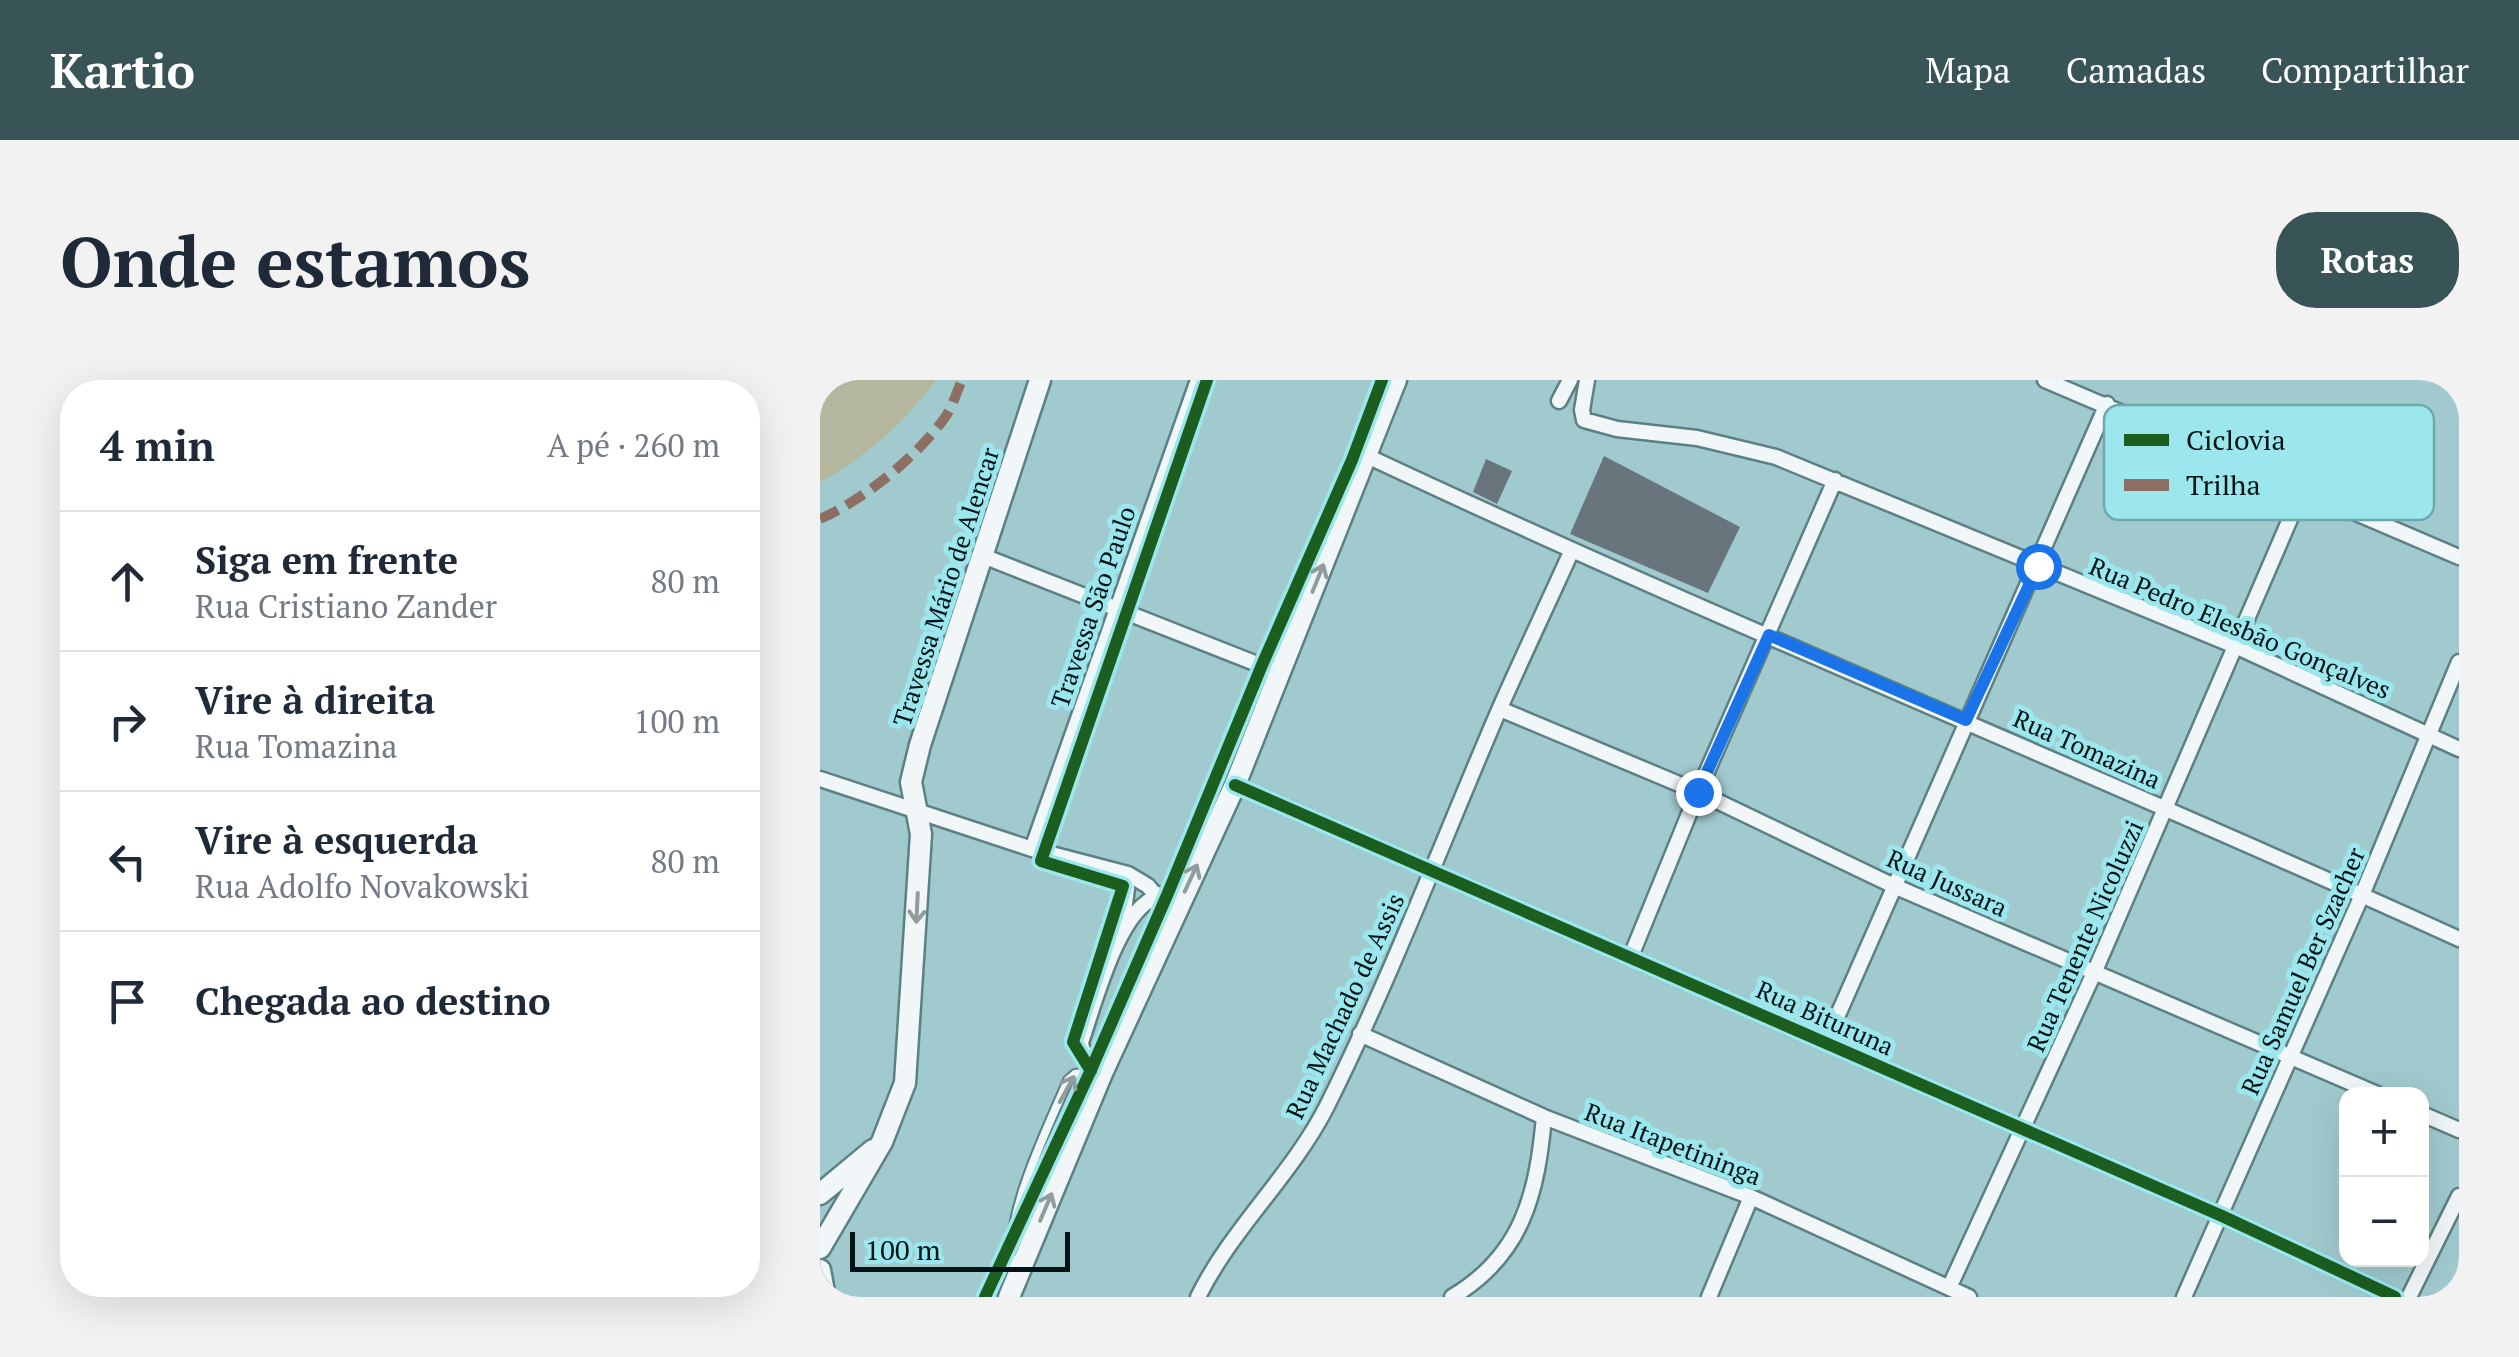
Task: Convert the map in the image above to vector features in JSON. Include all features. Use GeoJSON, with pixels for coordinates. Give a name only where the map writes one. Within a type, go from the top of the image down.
{"type":"FeatureCollection","features":[{"type":"Feature","properties":{"kind":"main road","name":"Travessa Mário de Alencar"},"geometry":{"type":"LineString","coordinates":[[820,1248],[882,1142],[905,1083],[921,834],[911,782],[1040,380]]}},
{"type":"Feature","properties":{"kind":"main road"},"geometry":{"type":"LineString","coordinates":[[1012,1288],[1104,1068],[1235,785],[1396,380]]}},
{"type":"Feature","properties":{"kind":"main road"},"geometry":{"type":"LineString","coordinates":[[1157,897],[1165,920],[1159,946]]}},
{"type":"Feature","properties":{"kind":"main road"},"geometry":{"type":"LineString","coordinates":[[820,1194],[882,1142]]}},
{"type":"Feature","properties":{"kind":"main road"},"geometry":{"type":"LineString","coordinates":[[820,1270],[825,1297]]}},
{"type":"Feature","properties":{"kind":"street","name":"Travessa São Paulo"},"geometry":{"type":"LineString","coordinates":[[1032,849],[1198,380]]}},
{"type":"Feature","properties":{"kind":"street"},"geometry":{"type":"LineString","coordinates":[[1559,401],[1570,380]]}},
{"type":"Feature","properties":{"kind":"street","name":"Rua Pedro Elesbão Gonçalves"},"geometry":{"type":"LineString","coordinates":[[1587,380],[1584,420],[1617,429],[1697,438],[1776,457],[2235,646],[2459,750]]}},
{"type":"Feature","properties":{"kind":"street"},"geometry":{"type":"LineString","coordinates":[[2044,380],[2108,404]]}},
{"type":"Feature","properties":{"kind":"street"},"geometry":{"type":"LineString","coordinates":[[1826,1042],[2104,413]]}},
{"type":"Feature","properties":{"kind":"street","name":"Rua Tomazina"},"geometry":{"type":"LineString","coordinates":[[1367,456],[1572,550],[2459,939]]}},
{"type":"Feature","properties":{"kind":"street"},"geometry":{"type":"LineString","coordinates":[[1631,956],[1698,792],[1836,480]]}},
{"type":"Feature","properties":{"kind":"street","name":"Rua Tenente Nicoluzzi"},"geometry":{"type":"LineString","coordinates":[[1949,1288],[2094,972],[2290,520]]}},
{"type":"Feature","properties":{"kind":"street"},"geometry":{"type":"LineString","coordinates":[[2374,520],[2459,557]]}},
{"type":"Feature","properties":{"kind":"street","name":"Rua Machado de Assis"},"geometry":{"type":"LineString","coordinates":[[1198,1297],[1223,1254],[1289,1169],[1324,1111],[1434,870],[1500,709],[1572,550]]}},
{"type":"Feature","properties":{"kind":"street"},"geometry":{"type":"LineString","coordinates":[[983,556],[1280,673]]}},
{"type":"Feature","properties":{"kind":"street","name":"Rua Samuel Ber Szacher"},"geometry":{"type":"LineString","coordinates":[[2184,1297],[2362,895],[2459,662]]}},
{"type":"Feature","properties":{"kind":"street","name":"Rua Jussara"},"geometry":{"type":"LineString","coordinates":[[1500,709],[1698,792],[1894,886],[2361,1087]]}},
{"type":"Feature","properties":{"kind":"street"},"geometry":{"type":"LineString","coordinates":[[820,778],[1032,849],[1120,872],[1148,886],[1157,897],[1144,904],[1121,935]]}},
{"type":"Feature","properties":{"kind":"street","name":"Rua Bituruna"},"geometry":{"type":"LineString","coordinates":[[1235,785],[1631,956],[2022,1132],[2222,1216],[2395,1297]]}},
{"type":"Feature","properties":{"kind":"street"},"geometry":{"type":"LineString","coordinates":[[1104,1068],[1089,1058],[1081,1042],[1121,935],[1127,888],[1120,872]]}},
{"type":"Feature","properties":{"kind":"street","name":"Rua Itapetininga"},"geometry":{"type":"LineString","coordinates":[[1360,1034],[1544,1117],[1751,1197],[1969,1297]]}},
{"type":"Feature","properties":{"kind":"street"},"geometry":{"type":"LineString","coordinates":[[1452,1297],[1487,1272],[1508,1246],[1531,1203],[1544,1117]]}},
{"type":"Feature","properties":{"kind":"street"},"geometry":{"type":"LineString","coordinates":[[2429,1117],[2459,1130]]}},
{"type":"Feature","properties":{"kind":"street"},"geometry":{"type":"LineString","coordinates":[[2409,1297],[2459,1196]]}},
{"type":"Feature","properties":{"kind":"street"},"geometry":{"type":"LineString","coordinates":[[1709,1297],[1751,1197]]}},
{"type":"Feature","properties":{"kind":"green space"},"geometry":{"type":"Polygon","coordinates":[[[820,380],[936,380],[884,437],[820,482],[820,380]]]}},
{"type":"Feature","properties":{"kind":"building"},"geometry":{"type":"Polygon","coordinates":[[[1604,456],[1740,527],[1708,593],[1570,534],[1604,456]]]}},
{"type":"Feature","properties":{"kind":"building"},"geometry":{"type":"Polygon","coordinates":[[[1486,459],[1512,471],[1497,504],[1473,492],[1486,459]]]}},
{"type":"Feature","properties":{"kind":"marked path"},"geometry":{"type":"LineString","coordinates":[[820,519],[872,488],[906,461],[946,416],[962,380]]}},
{"type":"Feature","properties":{"kind":"cycle path"},"geometry":{"type":"LineString","coordinates":[[1091,1071],[1073,1042],[1123,886],[1041,861],[1207,380]]}},
{"type":"Feature","properties":{"kind":"cycle path"},"geometry":{"type":"LineString","coordinates":[[985,1297],[1168,893],[1352,460],[1382,380]]}},
{"type":"Feature","properties":{"kind":"cycle path"},"geometry":{"type":"LineString","coordinates":[[1235,785],[2222,1216],[2395,1297]]}},
{"type":"Feature","properties":{"kind":"route"},"geometry":{"type":"LineString","coordinates":[[1698,792],[1769,635],[1966,720],[2038,566]]}}]}
